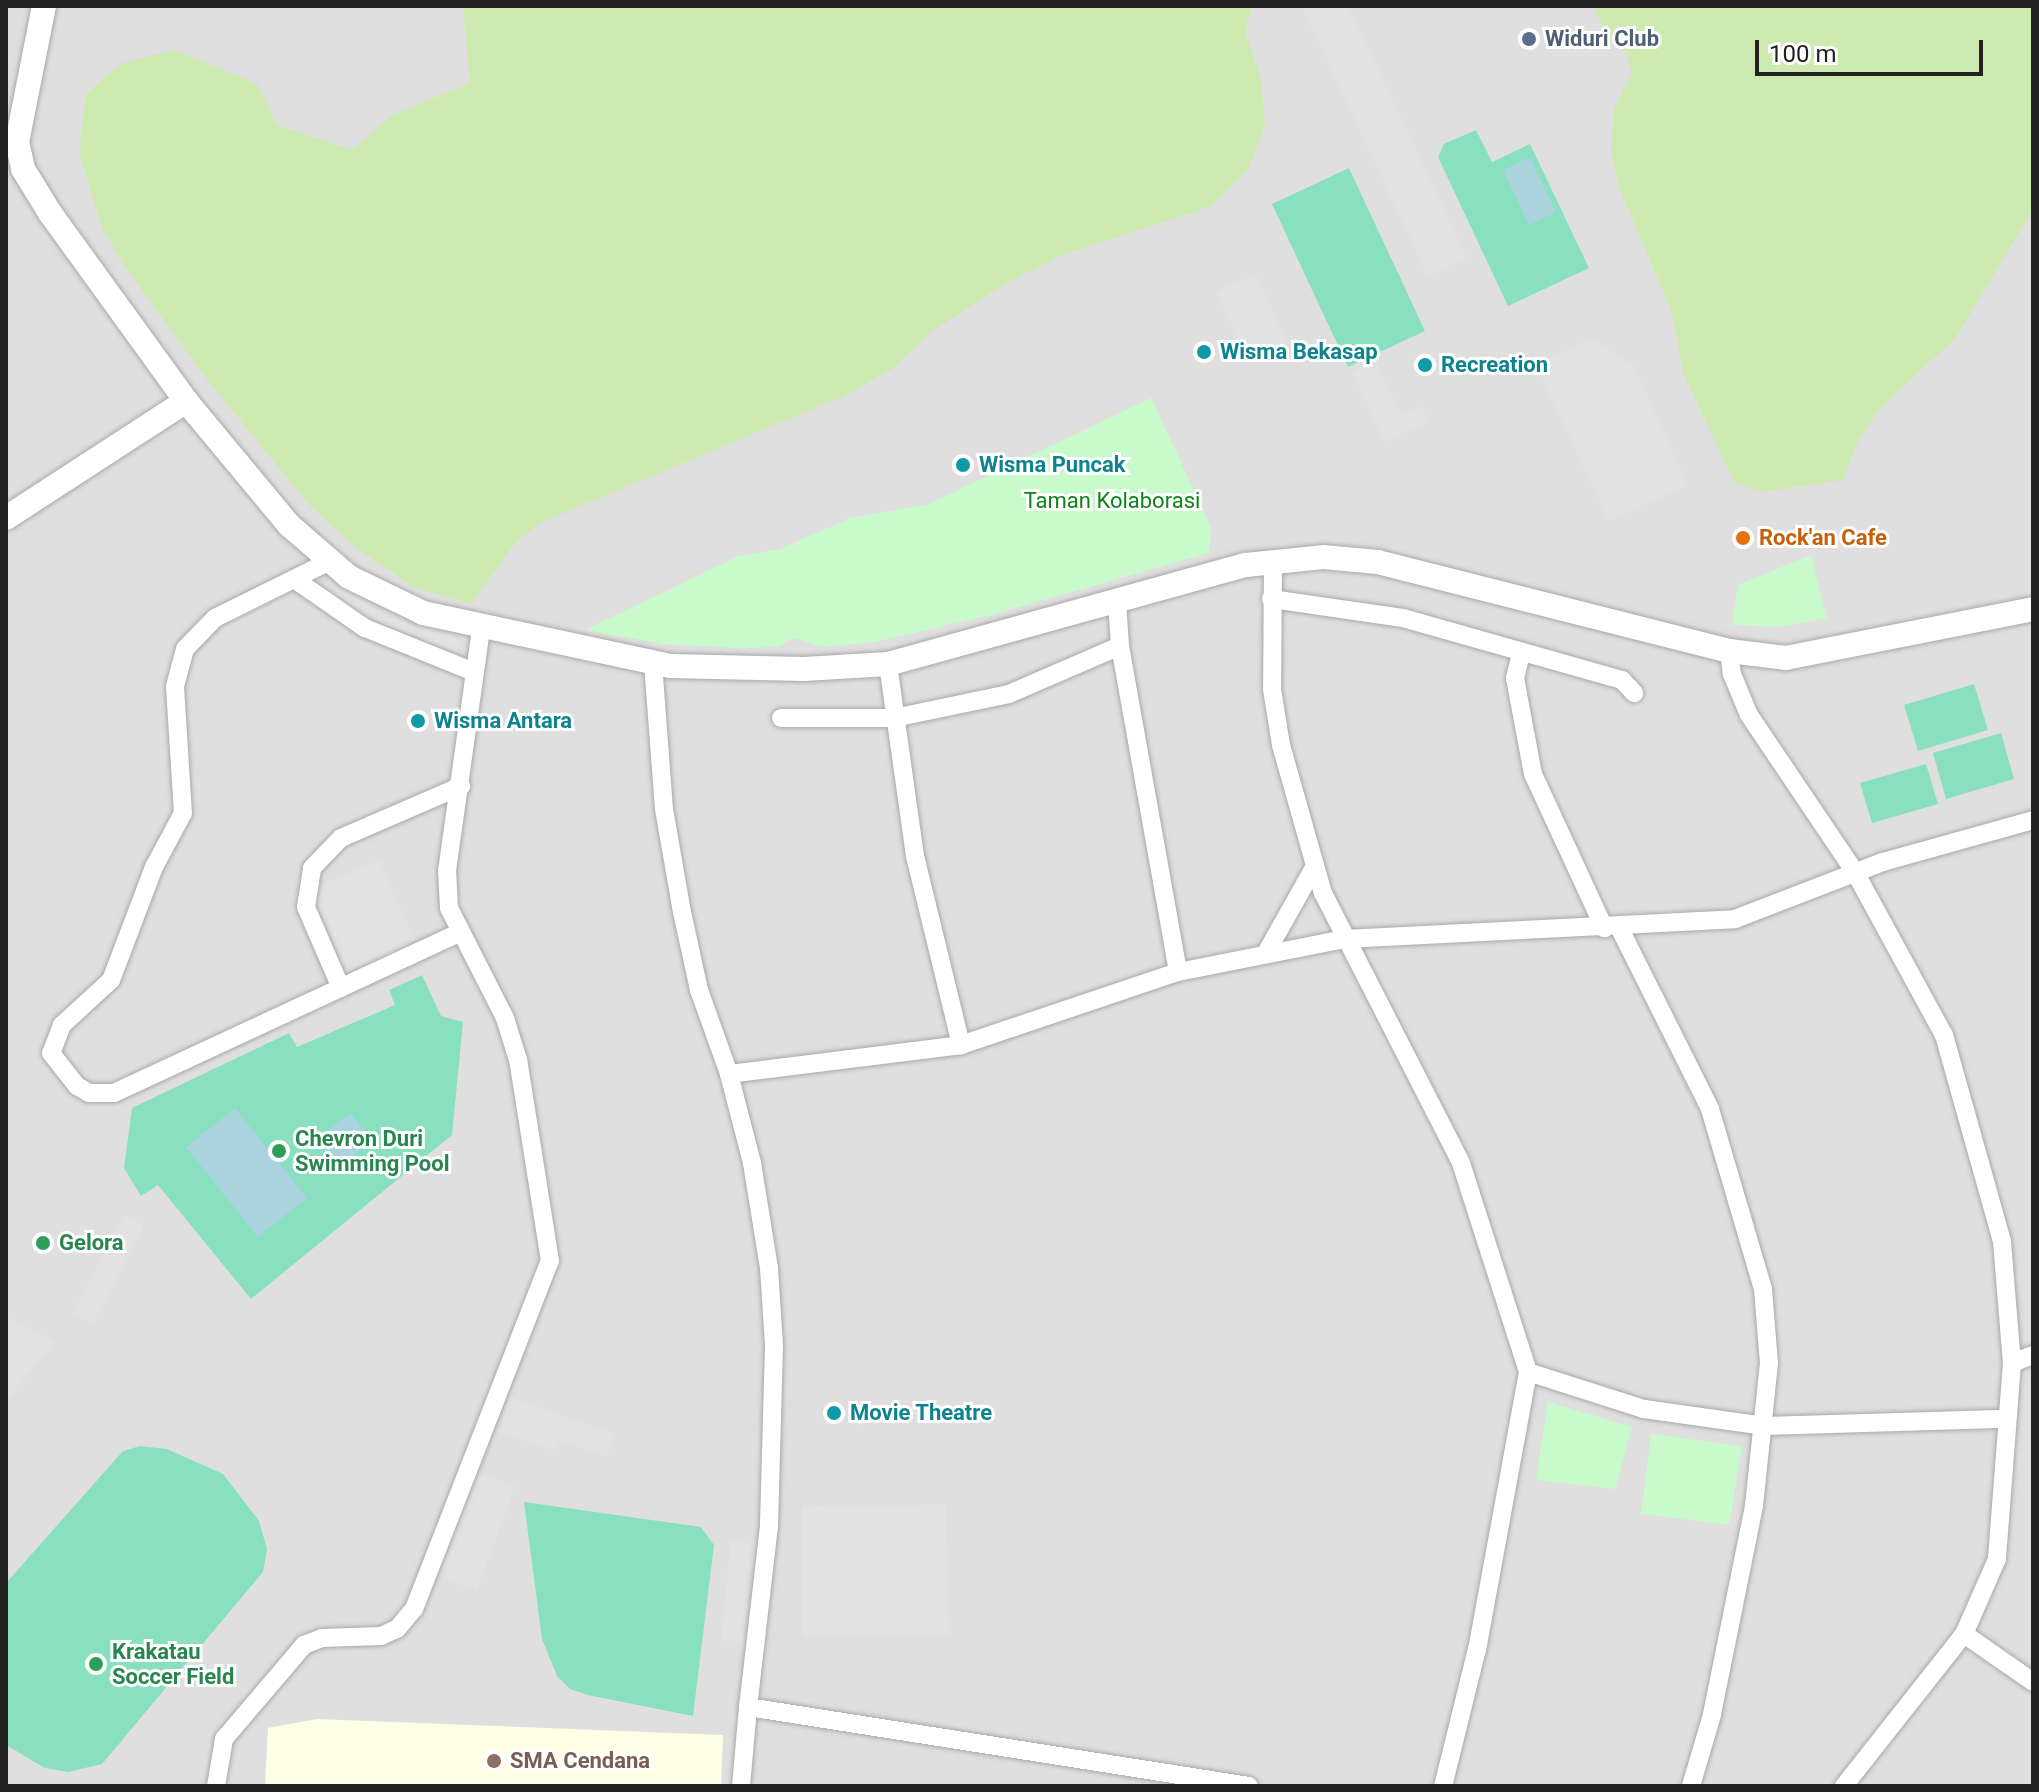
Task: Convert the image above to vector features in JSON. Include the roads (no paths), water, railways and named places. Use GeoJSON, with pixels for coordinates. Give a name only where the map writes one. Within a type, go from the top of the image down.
{"type":"FeatureCollection","features":[{"type":"Feature","properties":{"kind":"street"},"geometry":{"type":"LineString","coordinates":[[44,6],[17,142],[23,169],[186,401],[264,496],[330,561],[387,600],[481,628],[653,663],[804,669],[888,664],[1273,561],[1323,557],[1378,562],[1729,651],[1786,658],[1822,654],[2033,609]]}},
{"type":"Feature","properties":{"kind":"street"},"geometry":{"type":"LineString","coordinates":[[6,518],[186,401]]}},
{"type":"Feature","properties":{"kind":"street"},"geometry":{"type":"LineString","coordinates":[[330,561],[297,581],[215,618],[185,649],[175,687],[183,813],[154,867],[111,980],[62,1025],[51,1053],[77,1086],[89,1093],[114,1093],[459,933]]}},
{"type":"Feature","properties":{"kind":"street"},"geometry":{"type":"LineString","coordinates":[[1273,561],[1272,689],[1281,745],[1315,866],[1344,939],[1461,1163],[1528,1372],[1477,1649],[1443,1786]]}},
{"type":"Feature","properties":{"kind":"street"},"geometry":{"type":"LineString","coordinates":[[297,581],[365,628],[474,672]]}},
{"type":"Feature","properties":{"kind":"street"},"geometry":{"type":"LineString","coordinates":[[1271,599],[1403,618],[1521,654],[1622,680],[1634,693]]}},
{"type":"Feature","properties":{"kind":"street"},"geometry":{"type":"LineString","coordinates":[[1117,601],[1120,646],[1178,972]]}},
{"type":"Feature","properties":{"kind":"street"},"geometry":{"type":"LineString","coordinates":[[216,1786],[224,1739],[304,1645],[322,1638],[381,1636],[397,1629],[414,1609],[550,1261],[518,1060],[505,1018],[459,933],[449,908],[447,871],[481,628]]}},
{"type":"Feature","properties":{"kind":"street"},"geometry":{"type":"LineString","coordinates":[[781,718],[894,718],[1009,694],[1120,646]]}},
{"type":"Feature","properties":{"kind":"street"},"geometry":{"type":"LineString","coordinates":[[1729,651],[1732,674],[1749,715],[1855,872],[1903,953],[1961,1082],[2002,1242],[2012,1363],[1997,1559],[1964,1634],[1844,1786]]}},
{"type":"Feature","properties":{"kind":"street"},"geometry":{"type":"LineString","coordinates":[[1521,654],[1515,678],[1533,774],[1612,927],[1682,1043],[1738,1196],[1763,1289],[1769,1363],[1765,1426],[1733,1622],[1691,1786]]}},
{"type":"Feature","properties":{"kind":"street"},"geometry":{"type":"LineString","coordinates":[[653,663],[664,809],[682,912],[699,990],[729,1074],[754,1178],[769,1268],[774,1346],[769,1526],[741,1786]]}},
{"type":"Feature","properties":{"kind":"street"},"geometry":{"type":"LineString","coordinates":[[888,664],[915,856],[961,1045]]}},
{"type":"Feature","properties":{"kind":"street"},"geometry":{"type":"LineString","coordinates":[[341,988],[306,907],[312,868],[341,838],[461,786]]}},
{"type":"Feature","properties":{"kind":"street"},"geometry":{"type":"LineString","coordinates":[[729,1074],[961,1045],[1178,972],[1344,939],[1735,919],[1855,872],[2033,820]]}},
{"type":"Feature","properties":{"kind":"street"},"geometry":{"type":"LineString","coordinates":[[1266,953],[1315,866]]}},
{"type":"Feature","properties":{"kind":"street"},"geometry":{"type":"LineString","coordinates":[[2012,1363],[2033,1355]]}},
{"type":"Feature","properties":{"kind":"street"},"geometry":{"type":"LineString","coordinates":[[1528,1372],[1644,1409],[1765,1426],[2006,1419]]}},
{"type":"Feature","properties":{"kind":"street"},"geometry":{"type":"LineString","coordinates":[[1964,1634],[2033,1682]]}},
{"type":"Feature","properties":{"kind":"street"},"geometry":{"type":"LineString","coordinates":[[748,1707],[1249,1786]]}},
{"type":"Feature","properties":{"kind":"water"},"geometry":{"type":"Polygon","coordinates":[[[1530,157],[1556,212],[1529,225],[1503,170],[1530,157]]]}},
{"type":"Feature","properties":{"kind":"water"},"geometry":{"type":"Polygon","coordinates":[[[235,1108],[307,1198],[258,1237],[186,1147],[235,1108]]]}},
{"type":"Feature","properties":{"kind":"water"},"geometry":{"type":"Polygon","coordinates":[[[350,1113],[372,1140],[338,1167],[316,1140],[350,1113]]]}},
{"type":"Feature","properties":{"kind":"place","name":"Widuri Club"},"geometry":{"type":"Point","coordinates":[1529,39]}},
{"type":"Feature","properties":{"kind":"place","name":"Wisma Bekasap"},"geometry":{"type":"Point","coordinates":[1204,352]}},
{"type":"Feature","properties":{"kind":"place","name":"Recreation"},"geometry":{"type":"Point","coordinates":[1425,365]}},
{"type":"Feature","properties":{"kind":"place","name":"Wisma Puncak"},"geometry":{"type":"Point","coordinates":[963,465]}},
{"type":"Feature","properties":{"kind":"place","name":"Rock'an Cafe"},"geometry":{"type":"Point","coordinates":[1743,538]}},
{"type":"Feature","properties":{"kind":"place","name":"Wisma Antara"},"geometry":{"type":"Point","coordinates":[418,721]}},
{"type":"Feature","properties":{"kind":"place","name":"Chevron Duri Swimming Pool"},"geometry":{"type":"Point","coordinates":[279,1151]}},
{"type":"Feature","properties":{"kind":"place","name":"Gelora"},"geometry":{"type":"Point","coordinates":[43,1243]}},
{"type":"Feature","properties":{"kind":"place","name":"Movie Theatre"},"geometry":{"type":"Point","coordinates":[834,1413]}},
{"type":"Feature","properties":{"kind":"place","name":"Krakatau Soccer Field"},"geometry":{"type":"Point","coordinates":[96,1664]}},
{"type":"Feature","properties":{"kind":"place","name":"SMA Cendana"},"geometry":{"type":"Point","coordinates":[494,1761]}},
{"type":"Feature","properties":{"kind":"park label","name":"Taman Kolaborasi"},"geometry":{"type":"Point","coordinates":[1112,501]}}]}
